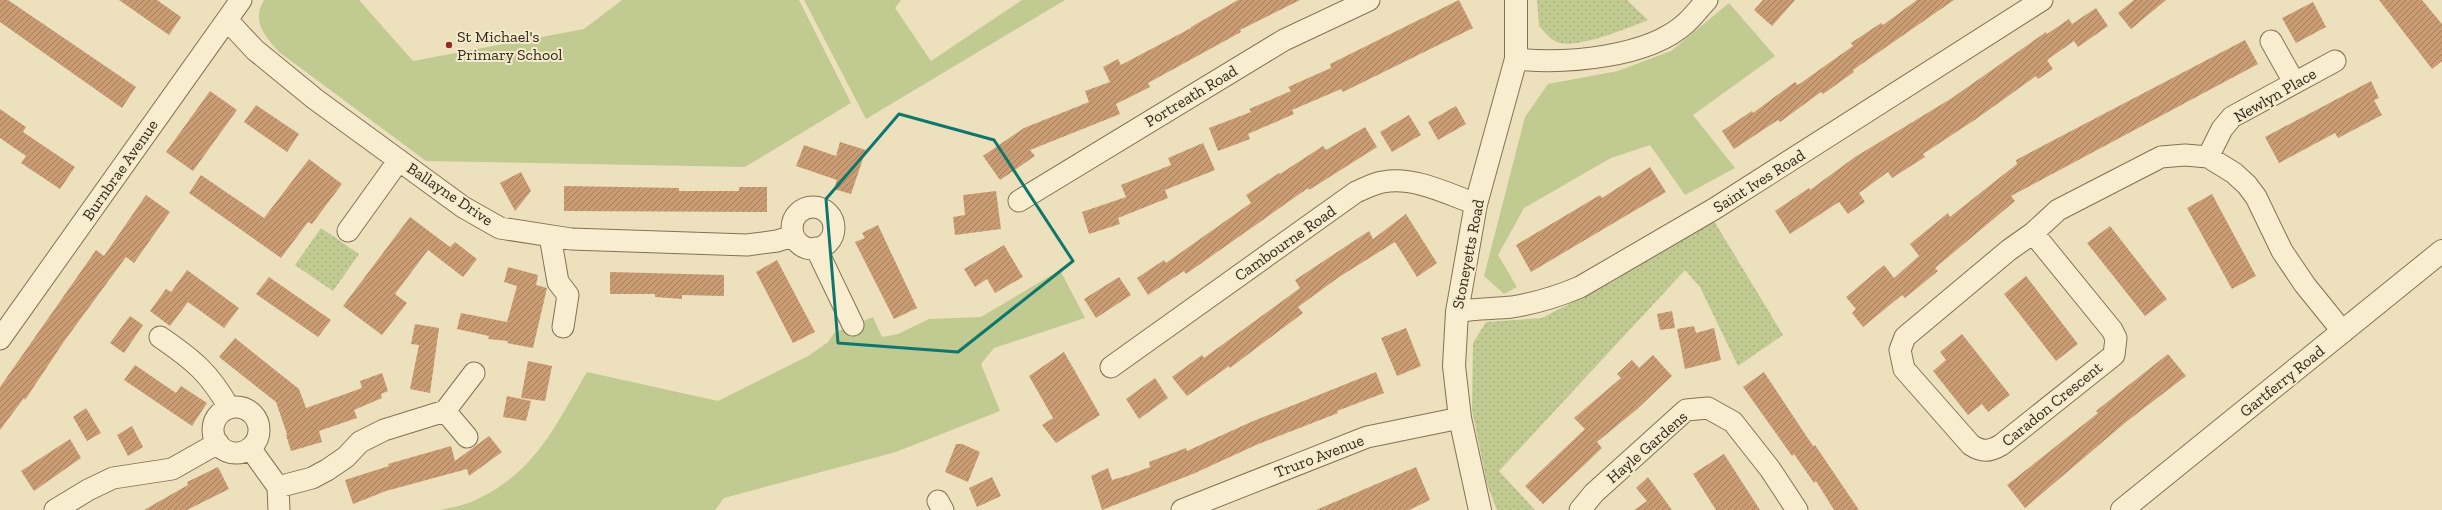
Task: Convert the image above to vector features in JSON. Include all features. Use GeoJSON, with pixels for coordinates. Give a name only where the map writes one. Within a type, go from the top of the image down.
{"type":"FeatureCollection","features":[{"type":"Feature","properties":{"kind":"street","name":"Burnbrae Avenue"},"geometry":{"type":"LineString","coordinates":[[0,339],[241,0]]}},
{"type":"Feature","properties":{"kind":"street","name":"Portreath Road"},"geometry":{"type":"LineString","coordinates":[[1019,201],[1055,168],[1284,40],[1369,0]]}},
{"type":"Feature","properties":{"kind":"street","name":"Stoneyetts Road"},"geometry":{"type":"LineString","coordinates":[[1480,510],[1460,418],[1454,366],[1457,312],[1476,204],[1516,59],[1516,0]]}},
{"type":"Feature","properties":{"kind":"street"},"geometry":{"type":"LineString","coordinates":[[1516,59],[1570,61],[1603,57],[1663,38],[1686,23],[1707,0]]}},
{"type":"Feature","properties":{"kind":"street","name":"Saint Ives Road"},"geometry":{"type":"LineString","coordinates":[[1457,312],[1477,308],[1526,304],[1561,295],[1580,286],[1714,210],[2042,0]]}},
{"type":"Feature","properties":{"kind":"street","name":"Ballayne Drive"},"geometry":{"type":"LineString","coordinates":[[227,20],[254,50],[270,63],[463,208],[500,228],[550,236],[602,241],[747,245],[777,241],[793,236]]}},
{"type":"Feature","properties":{"kind":"street"},"geometry":{"type":"LineString","coordinates":[[2271,41],[2294,82]]}},
{"type":"Feature","properties":{"kind":"street","name":"Newlyn Place"},"geometry":{"type":"LineString","coordinates":[[2208,156],[2222,129],[2232,117],[2335,61]]}},
{"type":"Feature","properties":{"kind":"street"},"geometry":{"type":"LineString","coordinates":[[2208,156],[2234,173],[2247,185],[2256,197],[2282,251],[2305,286],[2343,332]]}},
{"type":"Feature","properties":{"kind":"street","name":"Caradon Crescent"},"geometry":{"type":"LineString","coordinates":[[2033,233],[2112,330],[2116,338],[2116,347],[2114,355],[2001,445],[1992,450],[1981,451],[1971,445],[1904,369],[1900,350],[1905,337],[2009,250],[2033,233],[2058,210],[2161,157],[2208,156]]}},
{"type":"Feature","properties":{"kind":"street"},"geometry":{"type":"LineString","coordinates":[[348,231],[399,160]]}},
{"type":"Feature","properties":{"kind":"street","name":"Cambourne Road"},"geometry":{"type":"LineString","coordinates":[[1110,367],[1356,192],[1382,182],[1402,181],[1426,186],[1476,204]]}},
{"type":"Feature","properties":{"kind":"street"},"geometry":{"type":"LineString","coordinates":[[813,206],[826,211],[833,223],[832,237],[825,244],[816,248],[803,246],[793,236],[792,222],[800,210],[813,206]]}},
{"type":"Feature","properties":{"kind":"street"},"geometry":{"type":"LineString","coordinates":[[550,236],[558,282],[568,295],[563,326]]}},
{"type":"Feature","properties":{"kind":"street"},"geometry":{"type":"LineString","coordinates":[[816,248],[853,325]]}},
{"type":"Feature","properties":{"kind":"street","name":"Gartferry Road"},"geometry":{"type":"LineString","coordinates":[[2122,510],[2442,251]]}},
{"type":"Feature","properties":{"kind":"street"},"geometry":{"type":"LineString","coordinates":[[160,337],[197,352],[208,376],[229,408]]}},
{"type":"Feature","properties":{"kind":"street"},"geometry":{"type":"LineString","coordinates":[[278,487],[312,478],[327,470],[346,458],[360,442],[384,430],[445,411],[474,373]]}},
{"type":"Feature","properties":{"kind":"street"},"geometry":{"type":"LineString","coordinates":[[229,408],[243,408],[255,416],[258,422],[258,436],[250,448],[237,452],[223,448],[218,443],[213,430],[214,423],[218,416],[229,408]]}},
{"type":"Feature","properties":{"kind":"street","name":"Hayle Gardens"},"geometry":{"type":"LineString","coordinates":[[1580,510],[1598,501],[1686,410],[1708,408],[1733,422],[1770,470],[1797,510]]}},
{"type":"Feature","properties":{"kind":"street"},"geometry":{"type":"LineString","coordinates":[[445,411],[466,437]]}},
{"type":"Feature","properties":{"kind":"street","name":"Truro Avenue"},"geometry":{"type":"LineString","coordinates":[[1182,510],[1367,437],[1460,418]]}},
{"type":"Feature","properties":{"kind":"street"},"geometry":{"type":"LineString","coordinates":[[55,510],[88,490],[113,478],[172,469],[218,443]]}},
{"type":"Feature","properties":{"kind":"street"},"geometry":{"type":"LineString","coordinates":[[250,448],[270,472],[278,487],[279,510]]}},
{"type":"Feature","properties":{"kind":"highlighted area"},"geometry":{"type":"Polygon","coordinates":[[[899,114],[994,140],[1073,261],[958,352],[838,343],[826,199],[899,114]]]}},
{"type":"Feature","properties":{"kind":"green space"},"geometry":{"type":"Polygon","coordinates":[[[264,0],[359,0],[413,61],[584,29],[622,0],[799,0],[851,103],[745,167],[426,161],[279,52],[261,28],[259,15],[260,8],[264,0]]]}},
{"type":"Feature","properties":{"kind":"green space"},"geometry":{"type":"Polygon","coordinates":[[[804,0],[901,0],[895,8],[931,61],[1022,0],[1065,0],[866,119],[804,0]]]}},
{"type":"Feature","properties":{"kind":"green space"},"geometry":{"type":"Polygon","coordinates":[[[1537,0],[1627,0],[1648,20],[1615,33],[1587,41],[1563,44],[1553,40],[1539,26],[1537,0]]]}},
{"type":"Feature","properties":{"kind":"green space"},"geometry":{"type":"Polygon","coordinates":[[[1729,3],[1775,56],[1693,115],[1735,168],[1685,195],[1650,145],[1611,158],[1524,208],[1498,255],[1517,287],[1504,294],[1484,276],[1525,117],[1548,84],[1618,71],[1671,51],[1729,3]]]}},
{"type":"Feature","properties":{"kind":"green space"},"geometry":{"type":"Polygon","coordinates":[[[1711,216],[1783,335],[1738,366],[1700,287],[1685,270],[1499,471],[1535,510],[1497,510],[1487,484],[1472,410],[1473,343],[1486,322],[1542,318],[1612,282],[1711,216]]]}},
{"type":"Feature","properties":{"kind":"green space"},"geometry":{"type":"Polygon","coordinates":[[[321,228],[359,254],[333,291],[295,265],[321,228]]]}},
{"type":"Feature","properties":{"kind":"green space"},"geometry":{"type":"Polygon","coordinates":[[[1060,270],[1085,318],[994,348],[981,364],[1000,411],[896,452],[724,498],[715,510],[441,510],[471,502],[493,491],[527,464],[552,431],[587,372],[718,401],[810,355],[828,342],[834,333],[873,317],[882,337],[898,334],[929,319],[981,317],[1060,270]]]}},
{"type":"Feature","properties":{"kind":"building"},"geometry":{"type":"Polygon","coordinates":[[[0,0],[8,0],[136,87],[122,108],[0,22],[0,0]]]}},
{"type":"Feature","properties":{"kind":"building"},"geometry":{"type":"Polygon","coordinates":[[[119,0],[157,0],[181,17],[169,35],[119,0]]]}},
{"type":"Feature","properties":{"kind":"building"},"geometry":{"type":"Polygon","coordinates":[[[1238,0],[1300,0],[1240,30],[1241,32],[1148,83],[1150,87],[1116,104],[1120,114],[1030,150],[1035,156],[1000,180],[983,156],[1024,128],[1089,102],[1085,91],[1110,82],[1103,67],[1118,59],[1121,65],[1191,28],[1238,0]]]}},
{"type":"Feature","properties":{"kind":"building"},"geometry":{"type":"Polygon","coordinates":[[[1459,0],[1473,28],[1343,92],[1341,89],[1292,110],[1294,114],[1248,134],[1250,139],[1218,151],[1209,128],[1251,112],[1249,109],[1291,91],[1288,87],[1331,68],[1330,64],[1459,0]]]}},
{"type":"Feature","properties":{"kind":"building"},"geometry":{"type":"Polygon","coordinates":[[[1763,0],[1795,0],[1772,26],[1754,10],[1763,0]]]}},
{"type":"Feature","properties":{"kind":"building"},"geometry":{"type":"Polygon","coordinates":[[[1917,0],[1954,0],[1853,70],[1854,72],[1823,94],[1821,92],[1780,122],[1778,120],[1734,149],[1722,131],[1752,111],[1753,113],[1795,82],[1798,85],[1853,46],[1851,43],[1881,23],[1883,25],[1917,0]]]}},
{"type":"Feature","properties":{"kind":"building"},"geometry":{"type":"Polygon","coordinates":[[[2134,0],[2166,0],[2131,29],[2118,13],[2134,0]]]}},
{"type":"Feature","properties":{"kind":"building"},"geometry":{"type":"Polygon","coordinates":[[[2379,0],[2422,0],[2442,24],[2442,61],[2432,69],[2379,0]]]}},
{"type":"Feature","properties":{"kind":"building"},"geometry":{"type":"Polygon","coordinates":[[[2313,2],[2326,27],[2296,43],[2282,18],[2313,2]]]}},
{"type":"Feature","properties":{"kind":"building"},"geometry":{"type":"Polygon","coordinates":[[[2096,8],[2108,26],[2078,47],[2074,41],[2047,60],[2053,69],[2038,79],[2036,76],[1976,119],[1923,154],[1925,157],[1892,178],[1888,172],[1859,193],[1865,202],[1848,214],[1839,202],[1790,234],[1775,211],[1809,188],[1810,190],[1855,157],[1952,98],[2046,32],[2047,34],[2069,19],[2072,24],[2096,8]]]}},
{"type":"Feature","properties":{"kind":"building"},"geometry":{"type":"Polygon","coordinates":[[[2245,40],[2258,64],[2011,196],[2015,201],[1935,268],[1938,271],[1905,298],[1902,295],[1863,327],[1852,313],[1856,309],[1846,297],[1884,265],[1894,278],[1919,256],[1910,244],[1948,213],[1950,217],[2017,164],[2016,160],[2245,40]]]}},
{"type":"Feature","properties":{"kind":"building"},"geometry":{"type":"Polygon","coordinates":[[[2371,81],[2379,98],[2374,100],[2382,115],[2338,138],[2335,133],[2279,163],[2265,137],[2371,81]]]}},
{"type":"Feature","properties":{"kind":"building"},"geometry":{"type":"Polygon","coordinates":[[[210,91],[237,110],[193,171],[166,152],[210,91]]]}},
{"type":"Feature","properties":{"kind":"building"},"geometry":{"type":"Polygon","coordinates":[[[256,105],[299,134],[287,152],[244,122],[256,105]]]}},
{"type":"Feature","properties":{"kind":"building"},"geometry":{"type":"Polygon","coordinates":[[[1456,106],[1466,124],[1438,140],[1428,122],[1456,106]]]}},
{"type":"Feature","properties":{"kind":"building"},"geometry":{"type":"Polygon","coordinates":[[[0,109],[26,127],[23,132],[75,167],[60,189],[21,163],[26,156],[0,138],[0,109]]]}},
{"type":"Feature","properties":{"kind":"building"},"geometry":{"type":"Polygon","coordinates":[[[1409,115],[1421,135],[1392,152],[1380,132],[1409,115]]]}},
{"type":"Feature","properties":{"kind":"building"},"geometry":{"type":"Polygon","coordinates":[[[1365,127],[1377,147],[1309,190],[1308,188],[1186,274],[1184,271],[1148,295],[1137,278],[1164,260],[1166,263],[1251,203],[1246,195],[1279,173],[1280,174],[1323,146],[1326,150],[1365,127]]]}},
{"type":"Feature","properties":{"kind":"building"},"geometry":{"type":"Polygon","coordinates":[[[840,142],[866,150],[851,194],[834,189],[837,180],[796,166],[804,145],[836,156],[840,142]]]}},
{"type":"Feature","properties":{"kind":"building"},"geometry":{"type":"Polygon","coordinates":[[[1203,143],[1215,170],[1165,190],[1168,198],[1118,218],[1120,224],[1089,234],[1082,212],[1126,197],[1121,185],[1171,165],[1168,158],[1203,143]]]}},
{"type":"Feature","properties":{"kind":"building"},"geometry":{"type":"Polygon","coordinates":[[[309,159],[342,184],[312,224],[308,222],[281,258],[189,193],[201,175],[264,218],[309,159]]]}},
{"type":"Feature","properties":{"kind":"building"},"geometry":{"type":"Polygon","coordinates":[[[1650,167],[1666,192],[1531,272],[1516,245],[1600,195],[1602,198],[1650,167]]]}},
{"type":"Feature","properties":{"kind":"building"},"geometry":{"type":"Polygon","coordinates":[[[521,172],[531,191],[515,211],[500,183],[521,172]]]}},
{"type":"Feature","properties":{"kind":"building"},"geometry":{"type":"Polygon","coordinates":[[[564,186],[679,188],[679,191],[739,191],[739,187],[767,187],[767,212],[564,211],[564,186]]]}},
{"type":"Feature","properties":{"kind":"building"},"geometry":{"type":"Polygon","coordinates":[[[996,191],[1001,229],[955,235],[953,217],[965,215],[963,195],[996,191]]]}},
{"type":"Feature","properties":{"kind":"building"},"geometry":{"type":"Polygon","coordinates":[[[2212,194],[2256,276],[2232,289],[2187,208],[2212,194]]]}},
{"type":"Feature","properties":{"kind":"building"},"geometry":{"type":"Polygon","coordinates":[[[146,195],[170,212],[134,263],[126,257],[65,340],[25,400],[24,398],[0,430],[0,387],[96,250],[104,256],[146,195]]]}},
{"type":"Feature","properties":{"kind":"building"},"geometry":{"type":"Polygon","coordinates":[[[1406,214],[1437,263],[1417,277],[1395,242],[1339,277],[1298,307],[1303,313],[1230,368],[1229,366],[1187,396],[1172,377],[1202,355],[1204,358],[1300,288],[1295,280],[1369,231],[1373,239],[1406,214]]]}},
{"type":"Feature","properties":{"kind":"building"},"geometry":{"type":"Polygon","coordinates":[[[410,217],[450,247],[455,242],[477,259],[463,277],[428,250],[395,294],[407,303],[382,335],[343,306],[410,217]]]}},
{"type":"Feature","properties":{"kind":"building"},"geometry":{"type":"Polygon","coordinates":[[[878,225],[917,308],[894,319],[855,242],[865,238],[862,233],[878,225]]]}},
{"type":"Feature","properties":{"kind":"building"},"geometry":{"type":"Polygon","coordinates":[[[2110,226],[2167,299],[2145,316],[2087,243],[2110,226]]]}},
{"type":"Feature","properties":{"kind":"building"},"geometry":{"type":"Polygon","coordinates":[[[1004,245],[1023,277],[995,293],[987,279],[975,287],[964,269],[1004,245]]]}},
{"type":"Feature","properties":{"kind":"building"},"geometry":{"type":"Polygon","coordinates":[[[777,260],[815,332],[793,343],[756,272],[777,260]]]}},
{"type":"Feature","properties":{"kind":"building"},"geometry":{"type":"Polygon","coordinates":[[[508,267],[538,275],[536,285],[547,288],[533,348],[507,343],[508,341],[488,339],[489,336],[457,329],[461,313],[507,322],[517,286],[504,282],[508,267]]]}},
{"type":"Feature","properties":{"kind":"building"},"geometry":{"type":"Polygon","coordinates":[[[187,270],[239,308],[224,328],[188,302],[170,326],[150,311],[166,289],[171,292],[187,270]]]}},
{"type":"Feature","properties":{"kind":"building"},"geometry":{"type":"Polygon","coordinates":[[[610,272],[724,275],[724,296],[682,295],[682,299],[655,297],[655,294],[610,294],[610,272]]]}},
{"type":"Feature","properties":{"kind":"building"},"geometry":{"type":"Polygon","coordinates":[[[2026,276],[2078,344],[2056,361],[2004,294],[2026,276]]]}},
{"type":"Feature","properties":{"kind":"building"},"geometry":{"type":"Polygon","coordinates":[[[269,277],[331,320],[318,337],[256,294],[269,277]]]}},
{"type":"Feature","properties":{"kind":"building"},"geometry":{"type":"Polygon","coordinates":[[[1119,277],[1131,295],[1096,318],[1084,299],[1119,277]]]}},
{"type":"Feature","properties":{"kind":"building"},"geometry":{"type":"Polygon","coordinates":[[[1672,311],[1675,328],[1660,330],[1657,314],[1672,311]]]}},
{"type":"Feature","properties":{"kind":"building"},"geometry":{"type":"Polygon","coordinates":[[[130,316],[143,325],[124,353],[110,343],[130,316]]]}},
{"type":"Feature","properties":{"kind":"building"},"geometry":{"type":"Polygon","coordinates":[[[415,324],[439,328],[430,393],[410,389],[419,345],[411,344],[415,324]]]}},
{"type":"Feature","properties":{"kind":"building"},"geometry":{"type":"Polygon","coordinates":[[[1694,326],[1696,333],[1714,328],[1721,360],[1685,369],[1677,329],[1694,326]]]}},
{"type":"Feature","properties":{"kind":"building"},"geometry":{"type":"Polygon","coordinates":[[[1406,328],[1421,366],[1397,376],[1381,338],[1406,328]]]}},
{"type":"Feature","properties":{"kind":"building"},"geometry":{"type":"Polygon","coordinates":[[[1962,334],[2010,395],[1988,412],[1982,404],[1968,415],[1933,371],[1946,360],[1940,352],[1962,334]]]}},
{"type":"Feature","properties":{"kind":"building"},"geometry":{"type":"Polygon","coordinates":[[[235,338],[299,389],[306,408],[362,388],[360,381],[382,373],[388,391],[381,394],[382,398],[354,410],[357,418],[319,431],[322,442],[291,451],[276,402],[219,357],[235,338]]]}},
{"type":"Feature","properties":{"kind":"building"},"geometry":{"type":"Polygon","coordinates":[[[1064,352],[1100,415],[1056,443],[1042,425],[1053,418],[1029,376],[1064,352]]]}},
{"type":"Feature","properties":{"kind":"building"},"geometry":{"type":"Polygon","coordinates":[[[2168,354],[2186,376],[2126,422],[2025,508],[2007,485],[2098,413],[2096,411],[2168,354]]]}},
{"type":"Feature","properties":{"kind":"building"},"geometry":{"type":"Polygon","coordinates":[[[1653,355],[1672,376],[1636,410],[1597,442],[1602,448],[1543,504],[1525,486],[1585,429],[1574,418],[1621,378],[1617,374],[1632,360],[1639,368],[1653,355]]]}},
{"type":"Feature","properties":{"kind":"building"},"geometry":{"type":"Polygon","coordinates":[[[528,361],[552,366],[545,401],[521,398],[528,361]]]}},
{"type":"Feature","properties":{"kind":"building"},"geometry":{"type":"Polygon","coordinates":[[[135,365],[176,393],[181,386],[207,403],[192,426],[124,380],[135,365]]]}},
{"type":"Feature","properties":{"kind":"building"},"geometry":{"type":"Polygon","coordinates":[[[1376,372],[1384,393],[1337,411],[1338,413],[1256,445],[1195,473],[1102,510],[1091,476],[1108,468],[1112,480],[1129,475],[1150,467],[1149,462],[1186,448],[1187,451],[1251,422],[1376,372]]]}},
{"type":"Feature","properties":{"kind":"building"},"geometry":{"type":"Polygon","coordinates":[[[1764,372],[1813,446],[1815,445],[1859,510],[1834,510],[1816,481],[1814,483],[1794,454],[1792,456],[1743,387],[1764,372]]]}},
{"type":"Feature","properties":{"kind":"building"},"geometry":{"type":"Polygon","coordinates":[[[1155,378],[1168,398],[1139,419],[1126,399],[1155,378]]]}},
{"type":"Feature","properties":{"kind":"building"},"geometry":{"type":"Polygon","coordinates":[[[507,396],[531,401],[526,421],[503,417],[507,396]]]}},
{"type":"Feature","properties":{"kind":"building"},"geometry":{"type":"Polygon","coordinates":[[[86,408],[101,433],[87,441],[73,417],[86,408]]]}},
{"type":"Feature","properties":{"kind":"building"},"geometry":{"type":"Polygon","coordinates":[[[132,426],[143,447],[128,456],[117,435],[132,426]]]}},
{"type":"Feature","properties":{"kind":"building"},"geometry":{"type":"Polygon","coordinates":[[[489,436],[502,452],[469,476],[467,469],[386,491],[353,504],[345,480],[389,466],[388,464],[451,446],[455,461],[489,436]]]}},
{"type":"Feature","properties":{"kind":"building"},"geometry":{"type":"Polygon","coordinates":[[[70,439],[81,458],[34,491],[21,471],[70,439]]]}},
{"type":"Feature","properties":{"kind":"building"},"geometry":{"type":"Polygon","coordinates":[[[956,444],[962,444],[980,452],[968,482],[945,472],[956,444]]]}},
{"type":"Feature","properties":{"kind":"building"},"geometry":{"type":"Polygon","coordinates":[[[1724,454],[1760,510],[1716,510],[1693,474],[1724,454]]]}},
{"type":"Feature","properties":{"kind":"building"},"geometry":{"type":"Polygon","coordinates":[[[218,467],[229,489],[187,510],[144,510],[188,485],[187,482],[218,467]]]}},
{"type":"Feature","properties":{"kind":"building"},"geometry":{"type":"Polygon","coordinates":[[[1416,467],[1430,500],[1409,510],[1316,510],[1416,467]]]}},
{"type":"Feature","properties":{"kind":"building"},"geometry":{"type":"Polygon","coordinates":[[[992,477],[1001,496],[977,507],[969,488],[992,477]]]}},
{"type":"Feature","properties":{"kind":"building"},"geometry":{"type":"Polygon","coordinates":[[[1648,477],[1672,510],[1634,510],[1647,501],[1636,488],[1648,477]]]}},
{"type":"Feature","properties":{"kind":"place","name":"St Michael's Primary School"},"geometry":{"type":"Point","coordinates":[449,45]}}]}
